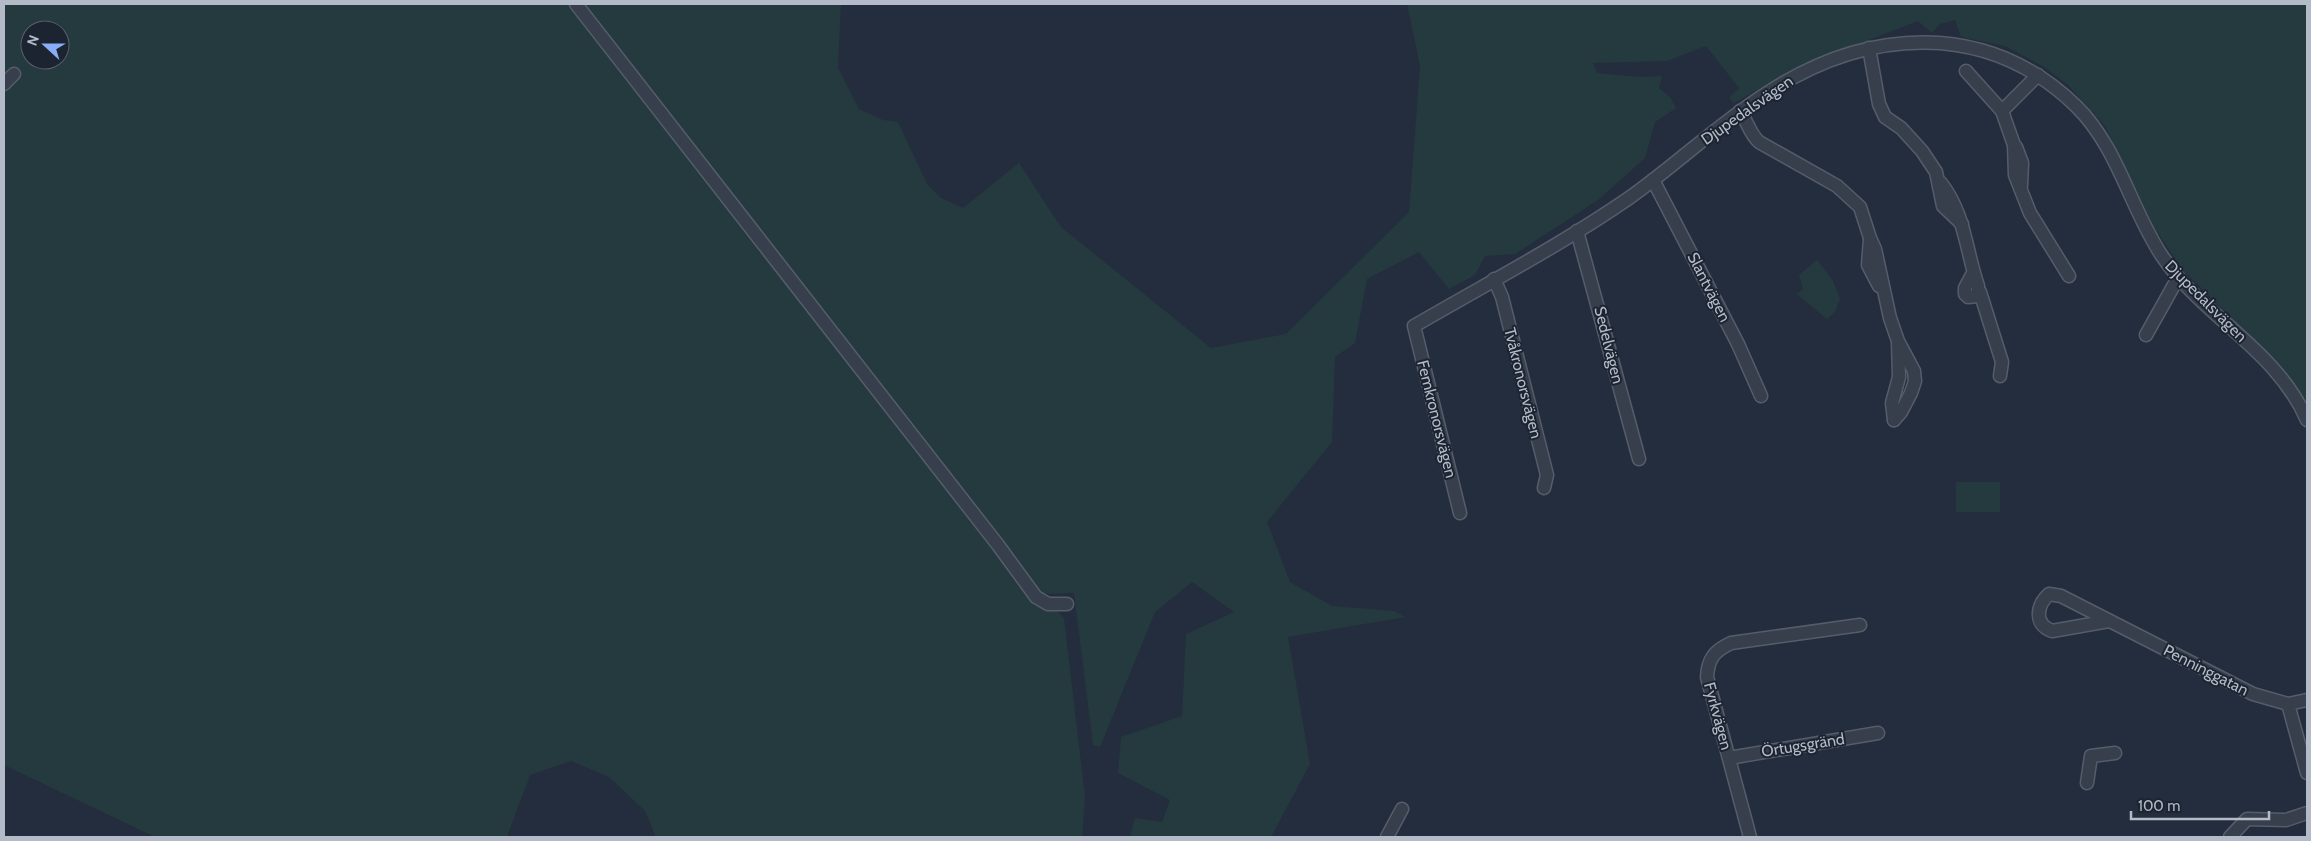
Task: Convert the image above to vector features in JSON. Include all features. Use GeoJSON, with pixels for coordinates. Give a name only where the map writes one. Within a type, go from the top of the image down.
{"type":"FeatureCollection","features":[{"type":"Feature","properties":{"kind":"street"},"geometry":{"type":"LineString","coordinates":[[576,4],[998,545],[1036,597],[1048,604],[1067,604]]}},
{"type":"Feature","properties":{"kind":"street","name":"Djupedalsvägen"},"geometry":{"type":"LineString","coordinates":[[1414,326],[1577,231],[1653,180],[1740,111],[1800,74],[1821,64],[1869,48],[1918,41],[1952,43],[1995,54],[2026,68],[2075,105],[2090,120],[2112,156],[2143,225],[2169,267],[2270,364],[2296,397],[2307,420]]}},
{"type":"Feature","properties":{"kind":"street"},"geometry":{"type":"LineString","coordinates":[[1869,48],[1876,82],[1901,128],[1922,151],[1951,195],[1962,224],[1974,273],[1965,288],[1965,294],[1968,297],[1974,298],[1980,292],[2002,362],[2000,376]]}},
{"type":"Feature","properties":{"kind":"street"},"geometry":{"type":"LineString","coordinates":[[1966,71],[2002,111],[2022,163],[2021,186],[2030,213],[2069,276]]}},
{"type":"Feature","properties":{"kind":"street"},"geometry":{"type":"LineString","coordinates":[[4,84],[14,74]]}},
{"type":"Feature","properties":{"kind":"street"},"geometry":{"type":"LineString","coordinates":[[2002,111],[2038,76]]}},
{"type":"Feature","properties":{"kind":"street"},"geometry":{"type":"LineString","coordinates":[[1740,111],[1751,128],[1758,129],[1766,136],[1776,150],[1837,186],[1860,207],[1870,238],[1876,249],[1885,297],[1898,342],[1899,377],[1892,403],[1894,420],[1902,412],[1911,393],[1915,376],[1910,360],[1898,342]]}},
{"type":"Feature","properties":{"kind":"street","name":"Slantvägen"},"geometry":{"type":"LineString","coordinates":[[1653,180],[1738,344],[1762,396]]}},
{"type":"Feature","properties":{"kind":"street","name":"Sedelvägen"},"geometry":{"type":"LineString","coordinates":[[1577,231],[1639,459]]}},
{"type":"Feature","properties":{"kind":"street","name":"Tvåkronorsvägen"},"geometry":{"type":"LineString","coordinates":[[1494,279],[1502,296],[1546,475],[1544,488]]}},
{"type":"Feature","properties":{"kind":"street"},"geometry":{"type":"LineString","coordinates":[[2146,335],[2174,285],[2180,279]]}},
{"type":"Feature","properties":{"kind":"street","name":"Femkronorsvägen"},"geometry":{"type":"LineString","coordinates":[[1414,326],[1460,513]]}},
{"type":"Feature","properties":{"kind":"street"},"geometry":{"type":"LineString","coordinates":[[1899,377],[1905,379],[1915,376]]}},
{"type":"Feature","properties":{"kind":"street","name":"Penninggatan"},"geometry":{"type":"LineString","coordinates":[[2109,621],[2052,631],[2045,628],[2040,621],[2038,611],[2042,601],[2049,594],[2061,596],[2253,694],[2288,704],[2307,700]]}},
{"type":"Feature","properties":{"kind":"street","name":"Fyrkvägen"},"geometry":{"type":"LineString","coordinates":[[1750,837],[1707,677],[1709,661],[1713,653],[1731,643],[1860,625]]}},
{"type":"Feature","properties":{"kind":"street"},"geometry":{"type":"LineString","coordinates":[[2288,704],[2307,773]]}},
{"type":"Feature","properties":{"kind":"street","name":"Örtugsgränd"},"geometry":{"type":"LineString","coordinates":[[1729,758],[1878,733]]}},
{"type":"Feature","properties":{"kind":"street"},"geometry":{"type":"LineString","coordinates":[[2087,783],[2091,756],[2115,754]]}},
{"type":"Feature","properties":{"kind":"street"},"geometry":{"type":"LineString","coordinates":[[1387,837],[1402,810]]}},
{"type":"Feature","properties":{"kind":"street"},"geometry":{"type":"LineString","coordinates":[[2230,837],[2246,819],[2286,820],[2307,813]]}},
{"type":"Feature","properties":{"kind":"green space"},"geometry":{"type":"Polygon","coordinates":[[[4,4],[570,4],[831,341],[1047,607],[1057,611],[1064,618],[1085,797],[1082,837],[656,837],[645,811],[609,777],[571,761],[530,775],[507,837],[155,837],[4,765],[4,4]]]}},
{"type":"Feature","properties":{"kind":"green space"},"geometry":{"type":"Polygon","coordinates":[[[583,4],[841,4],[838,68],[859,109],[883,120],[898,122],[927,184],[941,198],[963,208],[1019,163],[1061,227],[1211,348],[1286,334],[1409,212],[1420,66],[1407,4],[2307,4],[2307,401],[2275,361],[2182,269],[2153,226],[2105,126],[2068,85],[2044,67],[2005,46],[1961,37],[1955,20],[1940,24],[1932,33],[1918,21],[1799,67],[1734,103],[1729,98],[1739,88],[1706,46],[1667,61],[1593,63],[1597,73],[1641,77],[1662,76],[1659,88],[1670,97],[1676,108],[1655,122],[1645,158],[1598,200],[1515,254],[1485,256],[1475,275],[1449,289],[1419,252],[1367,279],[1355,343],[1335,357],[1332,442],[1267,522],[1290,582],[1332,606],[1394,611],[1405,617],[1288,637],[1310,764],[1271,837],[1130,837],[1135,818],[1162,822],[1170,800],[1118,773],[1121,737],[1182,716],[1186,634],[1234,612],[1192,582],[1155,612],[1100,747],[1093,745],[1074,593],[1042,594],[583,4]]]}},
{"type":"Feature","properties":{"kind":"green space"},"geometry":{"type":"Polygon","coordinates":[[[1817,260],[1832,279],[1840,299],[1835,312],[1827,319],[1797,294],[1803,289],[1799,275],[1817,260]]]}},
{"type":"Feature","properties":{"kind":"green space"},"geometry":{"type":"Polygon","coordinates":[[[1956,482],[2000,482],[2000,512],[1956,512],[1956,482]]]}}]}
